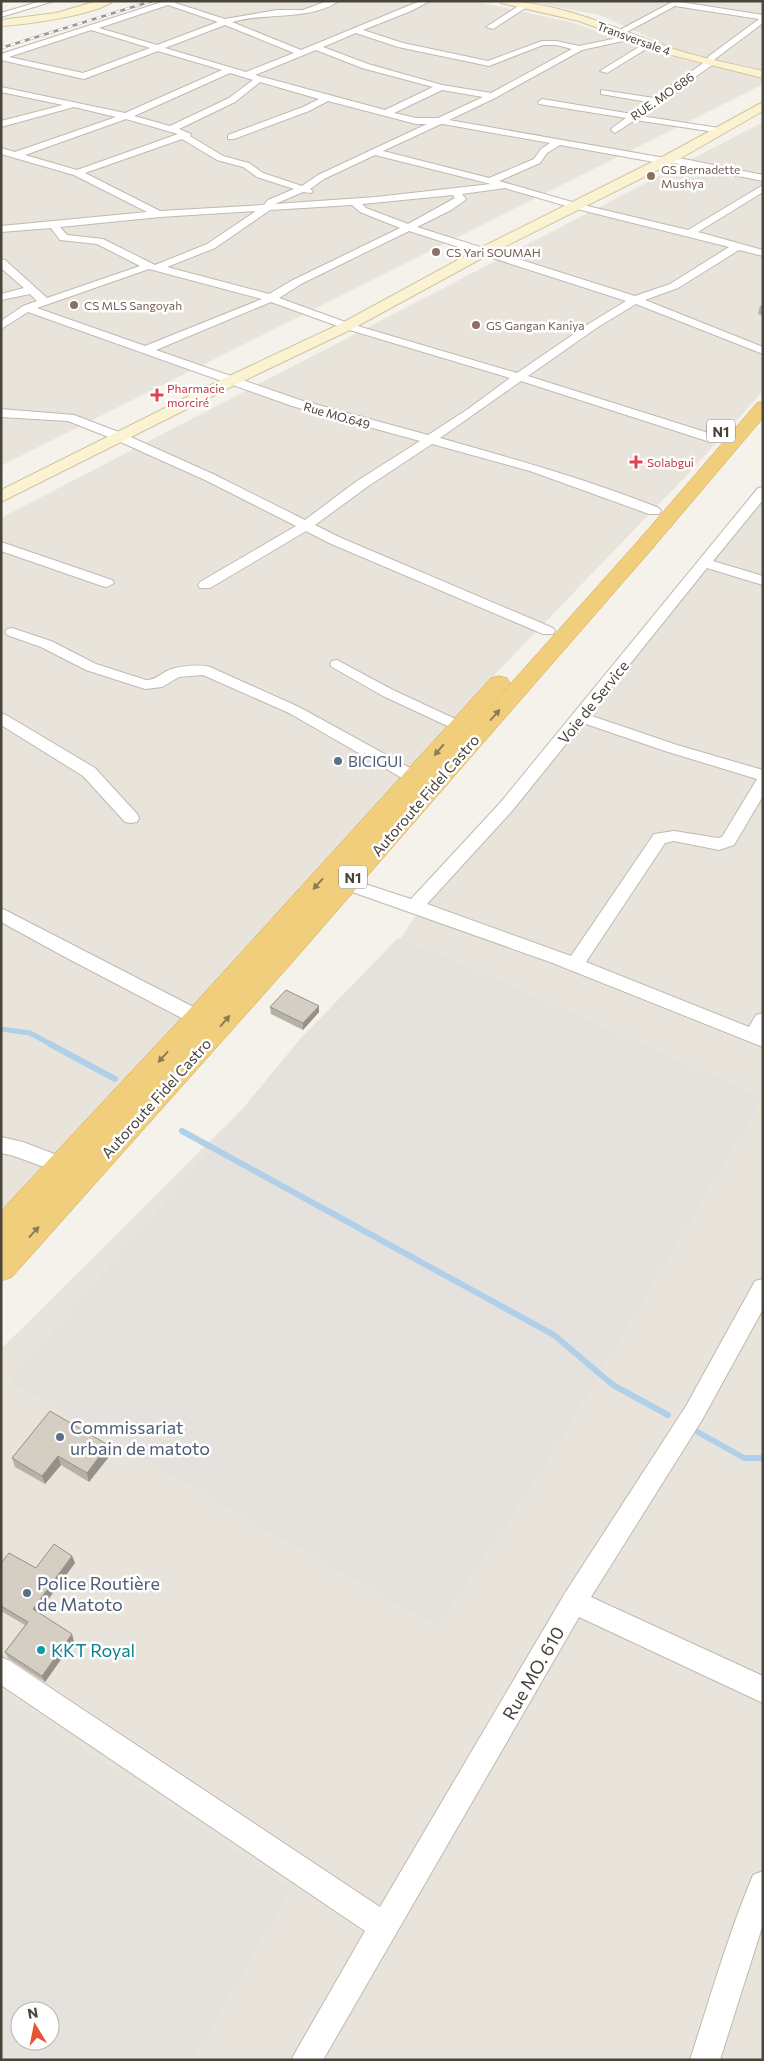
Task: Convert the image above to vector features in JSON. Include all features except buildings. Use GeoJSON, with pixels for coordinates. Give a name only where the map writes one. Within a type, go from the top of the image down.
{"type":"FeatureCollection","features":[{"type":"Feature","properties":{"kind":"highway","name":"Autoroute Fidel Castro"},"geometry":{"type":"LineString","coordinates":[[1,1232],[198,1018],[415,778],[459,726],[548,631],[654,512],[714,439],[760,399]]}},
{"type":"Feature","properties":{"kind":"highway","name":"Autoroute Fidel Castro"},"geometry":{"type":"LineString","coordinates":[[1,1268],[93,1170],[701,481],[760,399]]}},
{"type":"Feature","properties":{"kind":"street"},"geometry":{"type":"LineString","coordinates":[[1,15],[50,1]]}},
{"type":"Feature","properties":{"kind":"street"},"geometry":{"type":"LineString","coordinates":[[1,23],[48,18],[75,12],[108,1]]}},
{"type":"Feature","properties":{"kind":"street"},"geometry":{"type":"LineString","coordinates":[[69,84],[84,76],[226,22],[277,12],[304,12],[335,1]]}},
{"type":"Feature","properties":{"kind":"street"},"geometry":{"type":"LineString","coordinates":[[247,76],[282,63],[300,53],[355,30],[403,13],[426,1]]}},
{"type":"Feature","properties":{"kind":"street","name":"Transversale 4"},"geometry":{"type":"LineString","coordinates":[[504,1],[582,19],[709,63],[763,75]]}},
{"type":"Feature","properties":{"kind":"street"},"geometry":{"type":"LineString","coordinates":[[1,58],[171,2],[226,22],[300,53]]}},
{"type":"Feature","properties":{"kind":"street"},"geometry":{"type":"LineString","coordinates":[[1,326],[29,307],[44,301],[153,267],[211,246],[267,208],[271,202],[303,189],[321,177],[443,121],[579,48],[624,34],[677,2],[763,18]]}},
{"type":"Feature","properties":{"kind":"street"},"geometry":{"type":"LineString","coordinates":[[490,27],[526,5]]}},
{"type":"Feature","properties":{"kind":"street"},"geometry":{"type":"LineString","coordinates":[[206,15],[225,10]]}},
{"type":"Feature","properties":{"kind":"street","name":"RUE. MO 686"},"geometry":{"type":"LineString","coordinates":[[615,130],[709,63],[712,58],[763,18]]}},
{"type":"Feature","properties":{"kind":"street"},"geometry":{"type":"LineString","coordinates":[[92,28],[247,76],[416,121],[443,121],[763,178]]}},
{"type":"Feature","properties":{"kind":"street"},"geometry":{"type":"LineString","coordinates":[[355,30],[401,45],[489,64],[542,43],[556,42],[579,48]]}},
{"type":"Feature","properties":{"kind":"street"},"geometry":{"type":"LineString","coordinates":[[604,71],[650,44]]}},
{"type":"Feature","properties":{"kind":"street"},"geometry":{"type":"LineString","coordinates":[[316,47],[365,66],[440,87],[492,96]]}},
{"type":"Feature","properties":{"kind":"street"},"geometry":{"type":"LineString","coordinates":[[1,58],[84,76]]}},
{"type":"Feature","properties":{"kind":"street"},"geometry":{"type":"LineString","coordinates":[[16,155],[126,116],[229,70]]}},
{"type":"Feature","properties":{"kind":"street"},"geometry":{"type":"LineString","coordinates":[[171,129],[232,100],[259,79]]}},
{"type":"Feature","properties":{"kind":"street"},"geometry":{"type":"LineString","coordinates":[[386,113],[440,87]]}},
{"type":"Feature","properties":{"kind":"street"},"geometry":{"type":"LineString","coordinates":[[1,89],[78,104],[187,134],[77,173]]}},
{"type":"Feature","properties":{"kind":"street"},"geometry":{"type":"LineString","coordinates":[[604,92],[657,101]]}},
{"type":"Feature","properties":{"kind":"street"},"geometry":{"type":"LineString","coordinates":[[231,138],[327,98]]}},
{"type":"Feature","properties":{"kind":"street"},"geometry":{"type":"LineString","coordinates":[[542,102],[719,131]]}},
{"type":"Feature","properties":{"kind":"street"},"geometry":{"type":"LineString","coordinates":[[1,124],[78,104]]}},
{"type":"Feature","properties":{"kind":"street"},"geometry":{"type":"LineString","coordinates":[[1,497],[234,380],[347,326],[481,252],[667,160],[763,106]]}},
{"type":"Feature","properties":{"kind":"street"},"geometry":{"type":"LineString","coordinates":[[183,136],[220,158],[246,166],[260,175],[342,203]]}},
{"type":"Feature","properties":{"kind":"street"},"geometry":{"type":"LineString","coordinates":[[490,181],[537,161],[544,151],[559,141]]}},
{"type":"Feature","properties":{"kind":"street"},"geometry":{"type":"LineString","coordinates":[[1,151],[77,173],[158,214]]}},
{"type":"Feature","properties":{"kind":"street"},"geometry":{"type":"LineString","coordinates":[[375,152],[505,185],[576,206],[690,233],[763,253]]}},
{"type":"Feature","properties":{"kind":"street"},"geometry":{"type":"LineString","coordinates":[[1,229],[158,214],[355,202],[456,193],[505,185]]}},
{"type":"Feature","properties":{"kind":"street"},"geometry":{"type":"LineString","coordinates":[[690,233],[763,188]]}},
{"type":"Feature","properties":{"kind":"street"},"geometry":{"type":"LineString","coordinates":[[145,350],[218,322],[270,298],[297,282],[448,208],[461,199],[456,193]]}},
{"type":"Feature","properties":{"kind":"street"},"geometry":{"type":"LineString","coordinates":[[355,202],[363,210],[408,228],[635,300],[763,351]]}},
{"type":"Feature","properties":{"kind":"street"},"geometry":{"type":"LineString","coordinates":[[54,225],[64,238],[99,241],[153,267],[270,298],[347,326],[519,377],[714,439]]}},
{"type":"Feature","properties":{"kind":"street"},"geometry":{"type":"LineString","coordinates":[[205,585],[308,525],[362,484],[472,412],[594,325],[635,300],[674,286],[738,246]]}},
{"type":"Feature","properties":{"kind":"street"},"geometry":{"type":"LineString","coordinates":[[1,262],[44,301]]}},
{"type":"Feature","properties":{"kind":"street"},"geometry":{"type":"LineString","coordinates":[[1,297],[31,290]]}},
{"type":"Feature","properties":{"kind":"street","name":"Rue MO.649"},"geometry":{"type":"LineString","coordinates":[[29,307],[296,403],[534,468],[622,498],[654,512]]}},
{"type":"Feature","properties":{"kind":"street"},"geometry":{"type":"LineString","coordinates":[[1,413],[70,418],[120,437],[201,473],[308,525],[334,540],[548,631]]}},
{"type":"Feature","properties":{"kind":"street","name":"Voie de Service"},"geometry":{"type":"LineString","coordinates":[[415,906],[506,807],[763,491]]}},
{"type":"Feature","properties":{"kind":"street"},"geometry":{"type":"LineString","coordinates":[[1,546],[107,583]]}},
{"type":"Feature","properties":{"kind":"street"},"geometry":{"type":"LineString","coordinates":[[705,563],[763,581]]}},
{"type":"Feature","properties":{"kind":"street"},"geometry":{"type":"LineString","coordinates":[[12,632],[46,644],[91,667],[145,685],[157,684],[174,673],[205,670],[294,710],[415,778]]}},
{"type":"Feature","properties":{"kind":"street"},"geometry":{"type":"LineString","coordinates":[[337,664],[380,688],[459,726]]}},
{"type":"Feature","properties":{"kind":"street"},"geometry":{"type":"LineString","coordinates":[[581,717],[671,748],[763,775]]}},
{"type":"Feature","properties":{"kind":"street"},"geometry":{"type":"LineString","coordinates":[[1,718],[88,772],[131,818]]}},
{"type":"Feature","properties":{"kind":"street"},"geometry":{"type":"LineString","coordinates":[[576,965],[660,838],[674,836],[719,844],[723,843],[728,840],[763,782]]}},
{"type":"Feature","properties":{"kind":"street"},"geometry":{"type":"LineString","coordinates":[[346,884],[415,906],[760,1032]]}},
{"type":"Feature","properties":{"kind":"street"},"geometry":{"type":"LineString","coordinates":[[1,914],[71,953],[198,1018]]}},
{"type":"Feature","properties":{"kind":"street"},"geometry":{"type":"LineString","coordinates":[[1,1145],[16,1148],[63,1166]]}},
{"type":"Feature","properties":{"kind":"street","name":"Rue MO. 610"},"geometry":{"type":"LineString","coordinates":[[306,2060],[574,1602],[694,1413],[763,1288]]}},
{"type":"Feature","properties":{"kind":"street"},"geometry":{"type":"LineString","coordinates":[[574,1602],[763,1690]]}},
{"type":"Feature","properties":{"kind":"street"},"geometry":{"type":"LineString","coordinates":[[1,1670],[383,1926]]}},
{"type":"Feature","properties":{"kind":"street"},"geometry":{"type":"LineString","coordinates":[[705,2060],[743,1939],[763,1885]]}},
{"type":"Feature","properties":{"kind":"shaded area"},"geometry":{"type":"Polygon","coordinates":[[[168,1],[474,1],[574,23],[627,43],[679,59],[763,76],[763,84],[1,466],[1,56],[168,1]]]}},
{"type":"Feature","properties":{"kind":"shaded area"},"geometry":{"type":"Polygon","coordinates":[[[524,1],[763,1],[763,70],[674,49],[600,15],[524,1]]]}},
{"type":"Feature","properties":{"kind":"shaded area"},"geometry":{"type":"Polygon","coordinates":[[[763,122],[763,391],[687,475],[500,669],[311,892],[1,1215],[1,518],[763,122]]]}},
{"type":"Feature","properties":{"kind":"shaded area"},"geometry":{"type":"Polygon","coordinates":[[[763,486],[763,2060],[1,2060],[1,1349],[345,1007],[392,951],[427,899],[631,651],[763,486]]]}},
{"type":"Feature","properties":{"kind":"shaded area"},"geometry":{"type":"Polygon","coordinates":[[[398,938],[437,953],[763,1098],[552,1454],[503,1530],[437,1626],[264,1529],[9,1381],[179,1186],[301,1038],[398,938]]]}},
{"type":"Feature","properties":{"kind":"shaded area"},"geometry":{"type":"Polygon","coordinates":[[[1,1694],[291,1888],[193,2060],[1,2060],[1,1694]]]}},
{"type":"Feature","properties":{"kind":"waterway"},"geometry":{"type":"LineString","coordinates":[[1,1029],[30,1033],[52,1045]]}},
{"type":"Feature","properties":{"kind":"waterway"},"geometry":{"type":"LineString","coordinates":[[50,1044],[115,1079]]}},
{"type":"Feature","properties":{"kind":"waterway"},"geometry":{"type":"LineString","coordinates":[[182,1131],[554,1335],[613,1385],[668,1415]]}},
{"type":"Feature","properties":{"kind":"waterway"},"geometry":{"type":"LineString","coordinates":[[696,1431],[744,1458],[763,1458]]}},
{"type":"Feature","properties":{"kind":"railway"},"geometry":{"type":"LineString","coordinates":[[1,48],[152,1]]}},
{"type":"Feature","properties":{"kind":"place","name":"GS Bernadette Mushya"},"geometry":{"type":"Point","coordinates":[651,176]}},
{"type":"Feature","properties":{"kind":"place","name":"CS Yari SOUMAH"},"geometry":{"type":"Point","coordinates":[436,252]}},
{"type":"Feature","properties":{"kind":"place","name":"CS MLS Sangoyah"},"geometry":{"type":"Point","coordinates":[74,305]}},
{"type":"Feature","properties":{"kind":"place","name":"GS Gangan Kaniya"},"geometry":{"type":"Point","coordinates":[476,325]}},
{"type":"Feature","properties":{"kind":"place","name":"Pharmacie morciré"},"geometry":{"type":"Point","coordinates":[157,395]}},
{"type":"Feature","properties":{"kind":"place","name":"Solabgui"},"geometry":{"type":"Point","coordinates":[636,462]}},
{"type":"Feature","properties":{"kind":"place","name":"BICIGUI"},"geometry":{"type":"Point","coordinates":[338,761]}},
{"type":"Feature","properties":{"kind":"place","name":"Commissariat urbain de matoto"},"geometry":{"type":"Point","coordinates":[60,1437]}},
{"type":"Feature","properties":{"kind":"place","name":"Police Routière de Matoto"},"geometry":{"type":"Point","coordinates":[27,1593]}},
{"type":"Feature","properties":{"kind":"place","name":"KKT Royal"},"geometry":{"type":"Point","coordinates":[41,1650]}}]}
